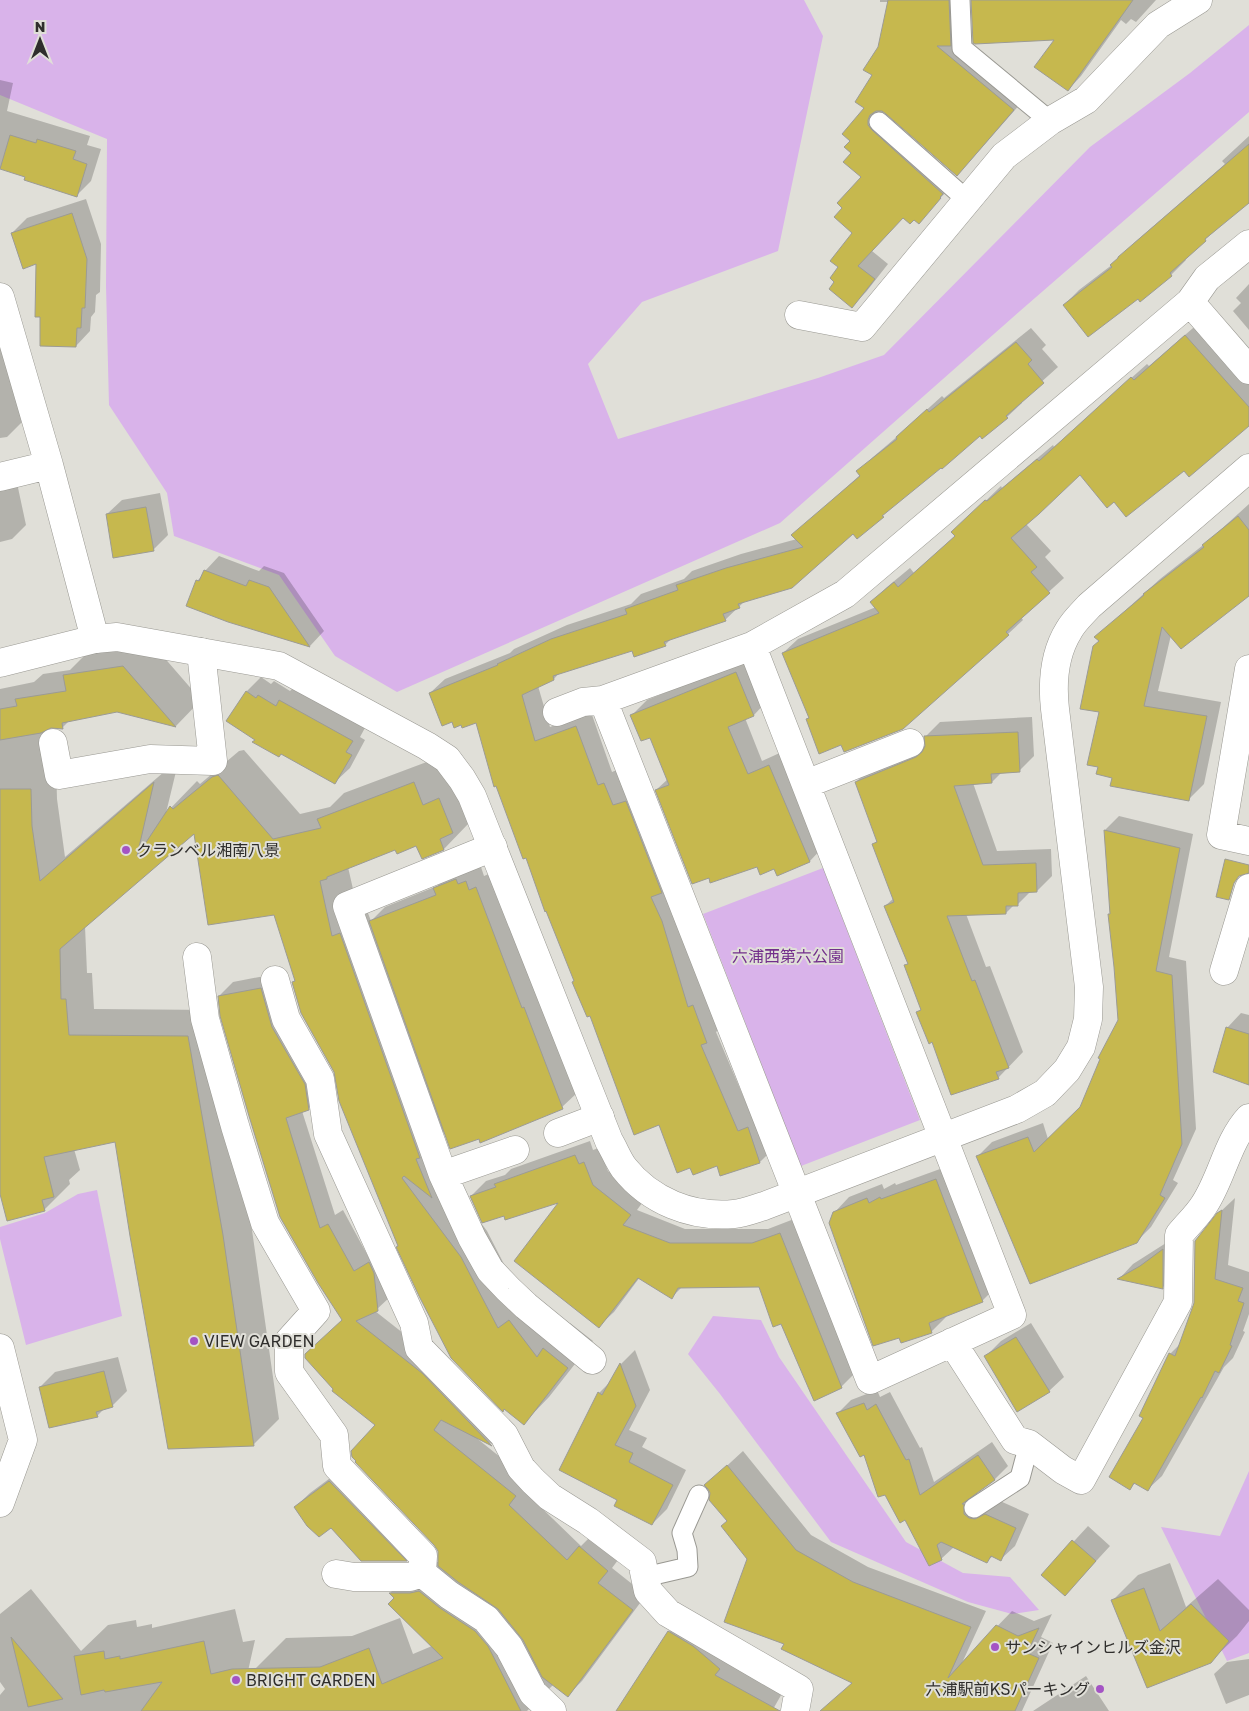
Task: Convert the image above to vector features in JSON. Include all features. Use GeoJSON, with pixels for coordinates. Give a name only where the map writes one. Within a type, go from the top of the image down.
{"type":"FeatureCollection","features":[{"type":"Feature","properties":{"kind":"street"},"geometry":{"type":"LineString","coordinates":[[799,315],[862,327],[1004,156],[1050,121],[1086,100],[1158,25],[1198,0]]}},
{"type":"Feature","properties":{"kind":"street"},"geometry":{"type":"LineString","coordinates":[[557,712],[583,702],[603,700],[752,646],[845,594],[1190,302],[1207,278],[1249,244]]}},
{"type":"Feature","properties":{"kind":"street"},"geometry":{"type":"LineString","coordinates":[[1,302],[49,465],[95,639]]}},
{"type":"Feature","properties":{"kind":"street"},"geometry":{"type":"LineString","coordinates":[[1190,302],[1249,370]]}},
{"type":"Feature","properties":{"kind":"street"},"geometry":{"type":"LineString","coordinates":[[0,477],[49,465]]}},
{"type":"Feature","properties":{"kind":"street"},"geometry":{"type":"LineString","coordinates":[[0,663],[95,639],[117,637],[278,666],[427,746],[447,759],[472,796],[609,1141],[624,1167],[646,1190],[673,1206],[703,1214],[735,1214],[764,1206],[1017,1108],[1045,1093],[1067,1070],[1081,1046],[1088,1019],[1089,987],[1053,692],[1055,662],[1068,630],[1089,606],[1249,468]]}},
{"type":"Feature","properties":{"kind":"street"},"geometry":{"type":"LineString","coordinates":[[603,700],[870,1380],[1012,1315],[752,646]]}},
{"type":"Feature","properties":{"kind":"street"},"geometry":{"type":"LineString","coordinates":[[53,743],[59,775],[150,759],[212,761],[201,652]]}},
{"type":"Feature","properties":{"kind":"street"},"geometry":{"type":"LineString","coordinates":[[1249,669],[1221,835],[1249,841]]}},
{"type":"Feature","properties":{"kind":"street"},"geometry":{"type":"LineString","coordinates":[[806,784],[910,743]]}},
{"type":"Feature","properties":{"kind":"street"},"geometry":{"type":"LineString","coordinates":[[493,847],[347,906],[444,1175],[472,1238],[490,1270],[526,1306],[592,1360]]}},
{"type":"Feature","properties":{"kind":"street"},"geometry":{"type":"LineString","coordinates":[[1224,971],[1249,888]]}},
{"type":"Feature","properties":{"kind":"street"},"geometry":{"type":"LineString","coordinates":[[197,957],[204,1019],[265,1223],[316,1311],[289,1341],[289,1372],[334,1435],[337,1466],[423,1556],[422,1573]]}},
{"type":"Feature","properties":{"kind":"street"},"geometry":{"type":"LineString","coordinates":[[275,980],[286,1019],[320,1079],[328,1134],[414,1323],[418,1348],[504,1436],[521,1468],[533,1481],[550,1497],[588,1521],[642,1562],[648,1590],[668,1613],[799,1689],[795,1711]]}},
{"type":"Feature","properties":{"kind":"street"},"geometry":{"type":"LineString","coordinates":[[558,1133],[600,1117]]}},
{"type":"Feature","properties":{"kind":"street"},"geometry":{"type":"LineString","coordinates":[[952,1342],[1015,1440],[1029,1444],[1063,1470],[1082,1480],[1178,1302],[1179,1235],[1204,1205],[1226,1155],[1249,1118]]}},
{"type":"Feature","properties":{"kind":"street"},"geometry":{"type":"LineString","coordinates":[[444,1175],[515,1150]]}},
{"type":"Feature","properties":{"kind":"street"},"geometry":{"type":"LineString","coordinates":[[0,1348],[24,1440],[0,1503]]}},
{"type":"Feature","properties":{"kind":"street"},"geometry":{"type":"LineString","coordinates":[[336,1574],[354,1577],[410,1578],[422,1573]]}},
{"type":"Feature","properties":{"kind":"street"},"geometry":{"type":"LineString","coordinates":[[422,1573],[449,1595],[486,1619],[509,1647],[533,1693],[552,1711]]}},
{"type":"Feature","properties":{"kind":"lane"},"geometry":{"type":"LineString","coordinates":[[960,0],[962,48],[1050,121]]}},
{"type":"Feature","properties":{"kind":"lane"},"geometry":{"type":"LineString","coordinates":[[879,122],[967,200]]}},
{"type":"Feature","properties":{"kind":"lane"},"geometry":{"type":"LineString","coordinates":[[974,1508],[1020,1478],[1029,1444]]}},
{"type":"Feature","properties":{"kind":"lane"},"geometry":{"type":"LineString","coordinates":[[646,1577],[688,1567],[687,1550],[682,1533],[699,1495]]}},
{"type":"Feature","properties":{"kind":"green space"},"geometry":{"type":"Polygon","coordinates":[[[0,0],[804,0],[823,36],[778,251],[642,302],[588,364],[618,439],[818,378],[884,355],[1090,147],[1190,73],[1249,25],[1249,112],[780,523],[397,692],[335,656],[279,575],[174,536],[167,493],[109,405],[106,286],[107,139],[0,95],[0,0]]]}},
{"type":"Feature","properties":{"kind":"green space","name":"六浦西第六公園"},"geometry":{"type":"Polygon","coordinates":[[[823,868],[920,1120],[801,1166],[703,914],[823,868]]]}},
{"type":"Feature","properties":{"kind":"green space"},"geometry":{"type":"Polygon","coordinates":[[[97,1190],[122,1316],[26,1345],[0,1239],[0,1227],[45,1213],[78,1194],[97,1190]]]}},
{"type":"Feature","properties":{"kind":"green space"},"geometry":{"type":"Polygon","coordinates":[[[713,1316],[761,1320],[779,1357],[906,1542],[963,1573],[1010,1577],[1039,1610],[1012,1614],[968,1602],[831,1542],[688,1354],[713,1316]]]}},
{"type":"Feature","properties":{"kind":"green space"},"geometry":{"type":"Polygon","coordinates":[[[1249,1471],[1249,1653],[1227,1661],[1161,1527],[1220,1536],[1249,1471]]]}},
{"type":"Feature","properties":{"kind":"building"},"geometry":{"type":"Polygon","coordinates":[[[888,0],[949,0],[951,46],[937,46],[1014,110],[957,176],[882,111],[876,111],[870,115],[868,125],[872,130],[943,194],[919,224],[914,220],[910,224],[903,218],[858,266],[875,279],[852,308],[829,289],[834,282],[830,278],[838,267],[830,261],[852,233],[834,217],[842,208],[837,203],[861,177],[843,162],[851,153],[844,147],[850,141],[842,134],[864,108],[855,102],[872,75],[863,70],[878,47],[888,0]]]}},
{"type":"Feature","properties":{"kind":"building"},"geometry":{"type":"Polygon","coordinates":[[[971,0],[1133,0],[1068,91],[1034,67],[1054,40],[973,43],[971,0]]]}},
{"type":"Feature","properties":{"kind":"building"},"geometry":{"type":"Polygon","coordinates":[[[10,135],[36,143],[37,139],[76,151],[73,159],[87,164],[77,197],[24,180],[25,177],[0,169],[10,135]]]}},
{"type":"Feature","properties":{"kind":"building"},"geometry":{"type":"Polygon","coordinates":[[[1249,144],[1249,203],[1205,239],[1206,241],[1170,273],[1172,276],[1140,302],[1138,299],[1088,337],[1063,305],[1112,267],[1110,265],[1118,257],[1249,144]]]}},
{"type":"Feature","properties":{"kind":"building"},"geometry":{"type":"Polygon","coordinates":[[[72,213],[87,259],[85,308],[82,308],[81,328],[77,328],[76,347],[40,346],[40,317],[35,317],[36,264],[23,269],[11,233],[72,213]]]}},
{"type":"Feature","properties":{"kind":"building"},"geometry":{"type":"Polygon","coordinates":[[[1185,335],[1249,407],[1249,426],[1189,477],[1184,471],[1126,517],[1114,502],[1107,508],[1080,475],[1011,538],[1037,567],[1031,572],[1050,593],[1006,632],[1009,635],[903,729],[844,752],[841,745],[819,754],[806,719],[809,718],[782,653],[879,613],[870,602],[894,582],[898,587],[955,536],[951,532],[985,500],[987,501],[1037,459],[1039,461],[1131,377],[1134,380],[1185,335]]]}},
{"type":"Feature","properties":{"kind":"building"},"geometry":{"type":"Polygon","coordinates":[[[1016,342],[1032,360],[1028,364],[1044,383],[1006,416],[1008,418],[982,439],[980,436],[942,469],[882,516],[884,517],[857,539],[853,534],[792,588],[738,604],[740,608],[723,614],[726,621],[664,642],[666,646],[634,657],[632,651],[553,676],[554,680],[522,695],[535,741],[576,726],[598,785],[604,783],[613,805],[626,801],[662,893],[651,897],[662,921],[688,1007],[693,1005],[707,1043],[701,1045],[738,1131],[748,1127],[760,1163],[720,1176],[717,1166],[693,1175],[690,1168],[677,1173],[659,1125],[634,1135],[590,1016],[587,1017],[572,982],[574,981],[545,912],[526,858],[523,859],[496,786],[494,787],[476,723],[462,728],[461,725],[454,728],[452,722],[442,726],[429,693],[498,665],[551,639],[627,614],[625,609],[678,590],[676,585],[726,568],[803,547],[791,535],[860,476],[856,471],[897,439],[896,437],[927,409],[929,412],[1016,342]]]}},
{"type":"Feature","properties":{"kind":"building"},"geometry":{"type":"Polygon","coordinates":[[[146,507],[154,551],[113,558],[106,514],[146,507]]]}},
{"type":"Feature","properties":{"kind":"building"},"geometry":{"type":"Polygon","coordinates":[[[1238,516],[1249,530],[1249,596],[1181,649],[1162,627],[1144,706],[1207,716],[1189,801],[1110,786],[1112,778],[1096,774],[1098,767],[1087,765],[1099,712],[1080,709],[1093,646],[1099,641],[1094,637],[1143,594],[1204,547],[1202,545],[1238,516]]]}},
{"type":"Feature","properties":{"kind":"building"},"geometry":{"type":"Polygon","coordinates":[[[204,570],[246,586],[249,580],[269,587],[310,647],[228,622],[186,606],[196,580],[199,581],[204,570]]]}},
{"type":"Feature","properties":{"kind":"building"},"geometry":{"type":"Polygon","coordinates":[[[123,666],[176,727],[117,712],[62,723],[63,729],[51,728],[41,733],[0,740],[0,709],[17,706],[15,699],[66,691],[63,675],[123,666]]]}},
{"type":"Feature","properties":{"kind":"building"},"geometry":{"type":"Polygon","coordinates":[[[736,672],[754,716],[728,727],[748,774],[769,765],[810,862],[777,876],[774,869],[760,875],[757,867],[710,883],[709,878],[692,884],[655,790],[669,785],[650,738],[641,741],[630,715],[736,672]]]}},
{"type":"Feature","properties":{"kind":"building"},"geometry":{"type":"Polygon","coordinates":[[[246,691],[256,698],[258,695],[276,706],[279,700],[353,741],[346,752],[352,755],[335,784],[281,754],[279,757],[252,742],[255,740],[226,721],[246,691]]]}},
{"type":"Feature","properties":{"kind":"building"},"geometry":{"type":"Polygon","coordinates":[[[1018,732],[1020,772],[991,774],[992,783],[954,786],[983,865],[1036,863],[1037,892],[1018,893],[1018,906],[1006,906],[1006,914],[947,916],[972,981],[975,980],[1009,1068],[996,1072],[999,1079],[951,1095],[932,1042],[929,1044],[916,1012],[921,1010],[904,965],[908,964],[884,906],[894,902],[872,844],[877,842],[855,782],[916,757],[925,746],[924,736],[1018,732]]]}},
{"type":"Feature","properties":{"kind":"building"},"geometry":{"type":"Polygon","coordinates":[[[218,775],[273,839],[321,828],[317,819],[414,782],[423,805],[439,798],[453,833],[440,839],[444,850],[422,859],[416,846],[397,854],[395,850],[320,881],[332,936],[340,933],[420,1158],[416,1159],[432,1198],[404,1176],[402,1178],[461,1257],[498,1328],[509,1320],[537,1357],[543,1348],[568,1368],[524,1425],[504,1409],[503,1412],[451,1358],[419,1296],[396,1247],[398,1246],[339,1101],[334,1072],[301,1013],[292,982],[295,981],[274,915],[208,925],[194,834],[60,949],[61,999],[66,999],[69,1035],[188,1036],[223,1235],[254,1446],[168,1449],[115,1142],[44,1157],[54,1197],[42,1200],[45,1211],[7,1221],[0,1194],[0,789],[31,789],[32,826],[40,881],[154,782],[137,856],[170,806],[173,809],[212,777],[218,775]]]}},
{"type":"Feature","properties":{"kind":"building"},"geometry":{"type":"Polygon","coordinates":[[[1104,830],[1180,848],[1156,971],[1172,975],[1182,1144],[1160,1195],[1165,1198],[1137,1243],[1030,1284],[976,1156],[1028,1137],[1034,1152],[1080,1107],[1100,1059],[1098,1058],[1118,1020],[1108,914],[1110,914],[1104,830]]]}},
{"type":"Feature","properties":{"kind":"building"},"geometry":{"type":"Polygon","coordinates":[[[1225,859],[1249,865],[1249,873],[1239,876],[1234,883],[1229,900],[1216,897],[1225,859]]]}},
{"type":"Feature","properties":{"kind":"building"},"geometry":{"type":"Polygon","coordinates":[[[456,879],[458,884],[466,881],[469,890],[476,887],[563,1109],[480,1143],[479,1139],[450,1149],[369,921],[436,895],[433,888],[456,879]]]}},
{"type":"Feature","properties":{"kind":"building"},"geometry":{"type":"Polygon","coordinates":[[[261,988],[272,1027],[305,1084],[309,1110],[286,1118],[320,1228],[328,1224],[354,1271],[369,1262],[374,1273],[378,1311],[356,1321],[422,1373],[492,1446],[441,1420],[434,1430],[516,1496],[509,1505],[567,1560],[579,1546],[608,1571],[598,1583],[633,1610],[568,1697],[542,1677],[523,1640],[498,1609],[438,1566],[438,1551],[434,1545],[355,1462],[351,1451],[375,1425],[332,1391],[333,1389],[305,1358],[305,1354],[342,1320],[280,1217],[220,1016],[218,996],[261,988]]]}},
{"type":"Feature","properties":{"kind":"building"},"geometry":{"type":"Polygon","coordinates":[[[1226,1027],[1249,1034],[1249,1085],[1213,1072],[1226,1027]]]}},
{"type":"Feature","properties":{"kind":"building"},"geometry":{"type":"Polygon","coordinates":[[[575,1155],[579,1164],[584,1162],[593,1185],[631,1215],[623,1225],[670,1243],[752,1243],[780,1233],[842,1388],[814,1401],[781,1324],[773,1327],[759,1287],[678,1288],[672,1299],[638,1278],[599,1328],[514,1261],[558,1203],[505,1220],[504,1216],[482,1223],[470,1196],[496,1187],[494,1184],[575,1155]]]}},
{"type":"Feature","properties":{"kind":"building"},"geometry":{"type":"Polygon","coordinates":[[[936,1179],[983,1302],[929,1323],[932,1333],[901,1343],[899,1338],[873,1346],[829,1223],[833,1212],[867,1198],[869,1203],[880,1197],[881,1199],[936,1179]]]}},
{"type":"Feature","properties":{"kind":"building"},"geometry":{"type":"Polygon","coordinates":[[[1222,1210],[1215,1279],[1243,1288],[1238,1301],[1244,1303],[1230,1345],[1232,1346],[1219,1373],[1215,1371],[1202,1398],[1148,1491],[1134,1483],[1130,1490],[1109,1477],[1143,1418],[1139,1416],[1169,1353],[1175,1356],[1194,1303],[1195,1241],[1217,1213],[1222,1210]]]}},
{"type":"Feature","properties":{"kind":"building"},"geometry":{"type":"Polygon","coordinates":[[[1163,1249],[1163,1289],[1117,1279],[1140,1266],[1163,1249]]]}},
{"type":"Feature","properties":{"kind":"building"},"geometry":{"type":"Polygon","coordinates":[[[1016,1337],[1050,1392],[1017,1412],[984,1356],[1016,1337]]]}},
{"type":"Feature","properties":{"kind":"building"},"geometry":{"type":"Polygon","coordinates":[[[620,1363],[636,1406],[615,1445],[633,1453],[629,1462],[673,1485],[652,1525],[614,1506],[617,1500],[559,1470],[598,1392],[602,1395],[620,1363]]]}},
{"type":"Feature","properties":{"kind":"building"},"geometry":{"type":"Polygon","coordinates":[[[104,1371],[113,1407],[96,1412],[98,1417],[49,1428],[39,1387],[104,1371]]]}},
{"type":"Feature","properties":{"kind":"building"},"geometry":{"type":"Polygon","coordinates":[[[864,1403],[867,1410],[876,1404],[906,1460],[909,1459],[920,1495],[978,1455],[995,1480],[962,1504],[964,1504],[964,1514],[969,1518],[975,1519],[985,1514],[1016,1528],[1001,1561],[991,1556],[987,1563],[941,1542],[937,1545],[942,1560],[929,1566],[905,1520],[900,1523],[885,1495],[878,1497],[864,1455],[860,1457],[836,1413],[864,1403]]]}},
{"type":"Feature","properties":{"kind":"building"},"geometry":{"type":"Polygon","coordinates":[[[727,1465],[796,1550],[853,1582],[971,1627],[948,1678],[996,1625],[1018,1636],[1039,1628],[1027,1653],[1039,1658],[1015,1711],[820,1711],[852,1683],[781,1649],[784,1644],[724,1622],[747,1559],[721,1526],[727,1521],[709,1500],[710,1493],[704,1485],[727,1465]]]}},
{"type":"Feature","properties":{"kind":"building"},"geometry":{"type":"Polygon","coordinates":[[[329,1481],[407,1561],[361,1561],[331,1528],[319,1537],[307,1526],[294,1507],[329,1481]]]}},
{"type":"Feature","properties":{"kind":"building"},"geometry":{"type":"Polygon","coordinates":[[[1072,1540],[1096,1561],[1065,1596],[1041,1575],[1072,1540]]]}},
{"type":"Feature","properties":{"kind":"building"},"geometry":{"type":"Polygon","coordinates":[[[1144,1588],[1160,1631],[1191,1604],[1229,1641],[1211,1663],[1147,1688],[1111,1600],[1144,1588]]]}},
{"type":"Feature","properties":{"kind":"building"},"geometry":{"type":"Polygon","coordinates":[[[419,1591],[440,1608],[475,1631],[488,1646],[521,1711],[141,1711],[162,1682],[81,1695],[74,1656],[104,1651],[105,1659],[120,1656],[120,1659],[204,1641],[211,1674],[232,1669],[320,1667],[369,1648],[382,1684],[443,1658],[388,1604],[394,1598],[389,1593],[419,1591]]]}},
{"type":"Feature","properties":{"kind":"building"},"geometry":{"type":"Polygon","coordinates":[[[668,1631],[693,1646],[720,1669],[715,1675],[780,1711],[616,1711],[668,1631]]]}},
{"type":"Feature","properties":{"kind":"building"},"geometry":{"type":"Polygon","coordinates":[[[11,1637],[63,1699],[28,1707],[11,1637]]]}},
{"type":"Feature","properties":{"kind":"place","name":"クランベル湘南八景"},"geometry":{"type":"Point","coordinates":[126,850]}},
{"type":"Feature","properties":{"kind":"place","name":"VIEW GARDEN"},"geometry":{"type":"Point","coordinates":[194,1341]}},
{"type":"Feature","properties":{"kind":"place","name":"サンシャインヒルズ金沢"},"geometry":{"type":"Point","coordinates":[995,1647]}},
{"type":"Feature","properties":{"kind":"place","name":"BRIGHT GARDEN"},"geometry":{"type":"Point","coordinates":[236,1680]}},
{"type":"Feature","properties":{"kind":"place","name":"六浦駅前KSパーキング"},"geometry":{"type":"Point","coordinates":[1100,1689]}}]}
